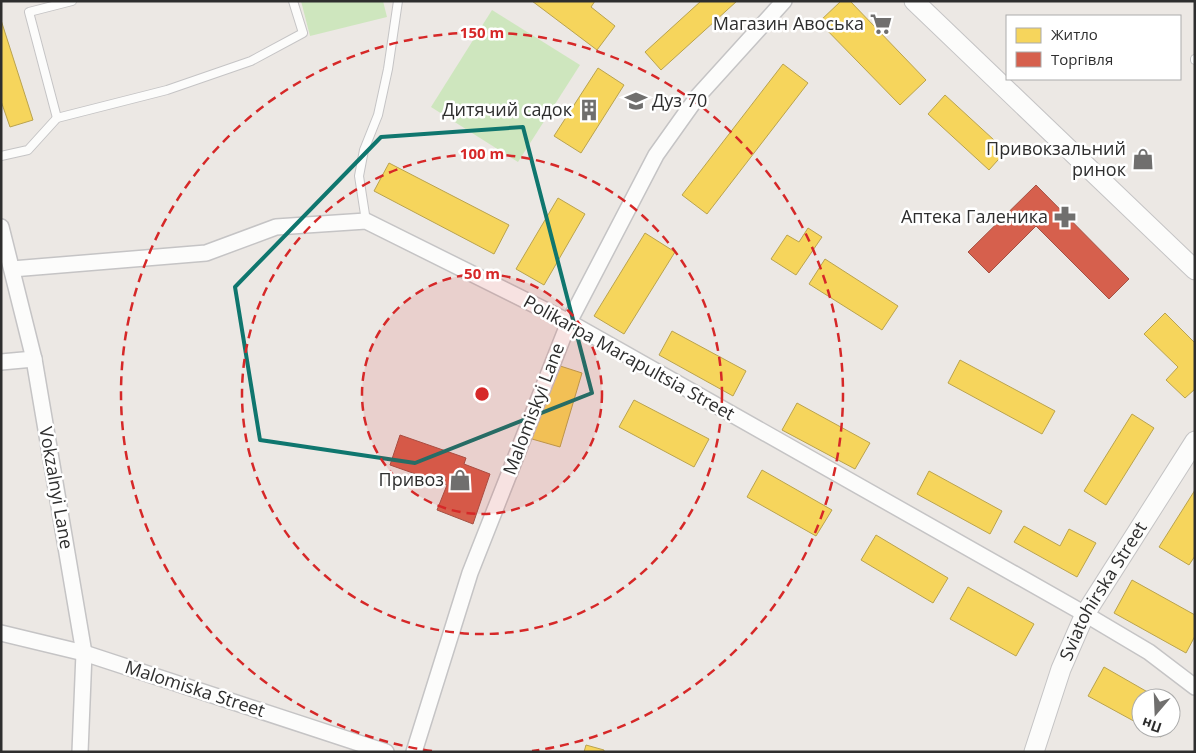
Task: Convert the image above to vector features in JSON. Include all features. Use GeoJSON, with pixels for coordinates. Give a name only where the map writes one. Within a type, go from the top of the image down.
{"type":"FeatureCollection","features":[{"type":"Feature","properties":{"kind":"street","name":"Malomiskyi Lane"},"geometry":{"type":"LineString","coordinates":[[414,752],[470,573],[569,322],[656,155],[698,96],[784,1]]}},
{"type":"Feature","properties":{"kind":"street"},"geometry":{"type":"LineString","coordinates":[[914,1],[1195,270]]}},
{"type":"Feature","properties":{"kind":"street"},"geometry":{"type":"LineString","coordinates":[[12,268],[206,253],[276,227],[366,221]]}},
{"type":"Feature","properties":{"kind":"street","name":"Polikarpa Marapultsia Street"},"geometry":{"type":"LineString","coordinates":[[366,221],[569,322],[1085,614],[1149,652],[1195,687]]}},
{"type":"Feature","properties":{"kind":"street","name":"Vokzalnyi Lane"},"geometry":{"type":"LineString","coordinates":[[1,227],[34,359],[84,653],[80,752]]}},
{"type":"Feature","properties":{"kind":"street"},"geometry":{"type":"LineString","coordinates":[[1,362],[34,359]]}},
{"type":"Feature","properties":{"kind":"street","name":"Sviatohirska Street"},"geometry":{"type":"LineString","coordinates":[[1034,752],[1061,669],[1085,614],[1195,441]]}},
{"type":"Feature","properties":{"kind":"street","name":"Malomiska Street"},"geometry":{"type":"LineString","coordinates":[[1,633],[84,653],[386,752]]}},
{"type":"Feature","properties":{"kind":"lane"},"geometry":{"type":"LineString","coordinates":[[57,118],[29,12],[72,1]]}},
{"type":"Feature","properties":{"kind":"lane"},"geometry":{"type":"LineString","coordinates":[[1,156],[28,150],[57,118],[168,90],[251,61],[303,33],[293,1]]}},
{"type":"Feature","properties":{"kind":"lane"},"geometry":{"type":"LineString","coordinates":[[366,221],[359,176],[364,150],[378,115],[388,69],[398,1]]}},
{"type":"Feature","properties":{"kind":"highlighted area"},"geometry":{"type":"Polygon","coordinates":[[[523,127],[592,393],[415,463],[260,440],[235,287],[381,137],[523,127]]]}},
{"type":"Feature","properties":{"kind":"green space"},"geometry":{"type":"Polygon","coordinates":[[[301,1],[383,1],[387,17],[310,36],[301,1]]]}},
{"type":"Feature","properties":{"kind":"green space"},"geometry":{"type":"Polygon","coordinates":[[[492,10],[580,65],[518,162],[431,107],[492,10]]]}},
{"type":"Feature","properties":{"kind":"building: Житло"},"geometry":{"type":"Polygon","coordinates":[[[532,1],[595,1],[591,7],[615,26],[597,50],[532,1]]]}},
{"type":"Feature","properties":{"kind":"building: Житло"},"geometry":{"type":"Polygon","coordinates":[[[701,1],[737,1],[661,70],[645,52],[701,1]]]}},
{"type":"Feature","properties":{"kind":"building: Житло"},"geometry":{"type":"Polygon","coordinates":[[[841,1],[850,1],[926,80],[900,105],[819,22],[841,1]]]}},
{"type":"Feature","properties":{"kind":"building: Житло"},"geometry":{"type":"Polygon","coordinates":[[[1,20],[33,120],[10,127],[1,101],[1,20]]]}},
{"type":"Feature","properties":{"kind":"building: Житло"},"geometry":{"type":"Polygon","coordinates":[[[783,64],[808,83],[707,214],[682,195],[783,64]]]}},
{"type":"Feature","properties":{"kind":"building: Житло","name":"Дитячий садок"},"geometry":{"type":"Polygon","coordinates":[[[598,68],[624,85],[581,153],[554,136],[598,68]]]}},
{"type":"Feature","properties":{"kind":"building: Житло"},"geometry":{"type":"Polygon","coordinates":[[[945,95],[1006,151],[989,170],[928,114],[945,95]]]}},
{"type":"Feature","properties":{"kind":"building: Житло"},"geometry":{"type":"Polygon","coordinates":[[[389,163],[509,225],[494,254],[374,191],[389,163]]]}},
{"type":"Feature","properties":{"kind":"building: Житло"},"geometry":{"type":"Polygon","coordinates":[[[558,198],[585,214],[544,285],[516,269],[558,198]]]}},
{"type":"Feature","properties":{"kind":"building: Житло"},"geometry":{"type":"Polygon","coordinates":[[[808,228],[822,237],[796,275],[771,259],[787,235],[799,242],[808,228]]]}},
{"type":"Feature","properties":{"kind":"building: Житло"},"geometry":{"type":"Polygon","coordinates":[[[645,233],[675,252],[624,334],[594,316],[645,233]]]}},
{"type":"Feature","properties":{"kind":"building: Житло"},"geometry":{"type":"Polygon","coordinates":[[[825,259],[898,306],[882,330],[809,284],[825,259]]]}},
{"type":"Feature","properties":{"kind":"building: Житло"},"geometry":{"type":"Polygon","coordinates":[[[1165,313],[1195,343],[1195,389],[1185,398],[1166,380],[1178,367],[1144,334],[1165,313]]]}},
{"type":"Feature","properties":{"kind":"building: Житло"},"geometry":{"type":"Polygon","coordinates":[[[672,331],[746,371],[733,396],[659,355],[672,331]]]}},
{"type":"Feature","properties":{"kind":"building: Житло"},"geometry":{"type":"Polygon","coordinates":[[[960,360],[1055,411],[1042,434],[948,383],[960,360]]]}},
{"type":"Feature","properties":{"kind":"building: Житло"},"geometry":{"type":"Polygon","coordinates":[[[554,364],[582,373],[560,447],[532,439],[554,364]]]}},
{"type":"Feature","properties":{"kind":"building: Житло"},"geometry":{"type":"Polygon","coordinates":[[[634,400],[709,439],[694,467],[619,427],[634,400]]]}},
{"type":"Feature","properties":{"kind":"building: Житло"},"geometry":{"type":"Polygon","coordinates":[[[797,403],[870,443],[855,469],[782,430],[797,403]]]}},
{"type":"Feature","properties":{"kind":"building: Житло"},"geometry":{"type":"Polygon","coordinates":[[[1132,414],[1154,428],[1106,505],[1084,491],[1132,414]]]}},
{"type":"Feature","properties":{"kind":"building: Житло"},"geometry":{"type":"Polygon","coordinates":[[[762,470],[832,510],[816,536],[747,497],[762,470]]]}},
{"type":"Feature","properties":{"kind":"building: Житло"},"geometry":{"type":"Polygon","coordinates":[[[929,471],[1002,511],[990,534],[917,494],[929,471]]]}},
{"type":"Feature","properties":{"kind":"building: Житло"},"geometry":{"type":"Polygon","coordinates":[[[1195,490],[1195,556],[1189,565],[1159,547],[1195,490]]]}},
{"type":"Feature","properties":{"kind":"building: Житло"},"geometry":{"type":"Polygon","coordinates":[[[1024,526],[1060,546],[1069,529],[1096,543],[1077,577],[1014,542],[1024,526]]]}},
{"type":"Feature","properties":{"kind":"building: Житло"},"geometry":{"type":"Polygon","coordinates":[[[876,535],[948,578],[933,603],[861,560],[876,535]]]}},
{"type":"Feature","properties":{"kind":"building: Житло"},"geometry":{"type":"Polygon","coordinates":[[[1132,580],[1195,615],[1195,636],[1186,653],[1114,613],[1132,580]]]}},
{"type":"Feature","properties":{"kind":"building: Житло"},"geometry":{"type":"Polygon","coordinates":[[[968,587],[1034,624],[1016,656],[950,619],[968,587]]]}},
{"type":"Feature","properties":{"kind":"building: Житло"},"geometry":{"type":"Polygon","coordinates":[[[1104,667],[1141,688],[1131,688],[1131,720],[1088,696],[1104,667]]]}},
{"type":"Feature","properties":{"kind":"building: Житло"},"geometry":{"type":"Polygon","coordinates":[[[586,745],[604,750],[604,752],[584,752],[586,745]]]}},
{"type":"Feature","properties":{"kind":"building: Торгівля"},"geometry":{"type":"Polygon","coordinates":[[[1036,185],[1129,279],[1109,299],[1036,226],[989,273],[968,252],[1036,185]]]}},
{"type":"Feature","properties":{"kind":"building: Торгівля","name":"Привоз"},"geometry":{"type":"Polygon","coordinates":[[[400,435],[466,458],[464,464],[490,474],[473,524],[437,510],[447,485],[390,465],[400,435]]]}},
{"type":"Feature","properties":{"kind":"place","name":"Магазин Авоська"},"geometry":{"type":"Point","coordinates":[881,24]}},
{"type":"Feature","properties":{"kind":"place","name":"Дуз 70"},"geometry":{"type":"Point","coordinates":[636,101]}},
{"type":"Feature","properties":{"kind":"place","name":"Дитячий садок"},"geometry":{"type":"Point","coordinates":[589,110]}},
{"type":"Feature","properties":{"kind":"place","name":"Привокзальний ринок"},"geometry":{"type":"Point","coordinates":[1143,159]}},
{"type":"Feature","properties":{"kind":"place","name":"Аптека Галеника"},"geometry":{"type":"Point","coordinates":[1065,217]}},
{"type":"Feature","properties":{"kind":"place","name":"Привоз"},"geometry":{"type":"Point","coordinates":[460,480]}}]}
